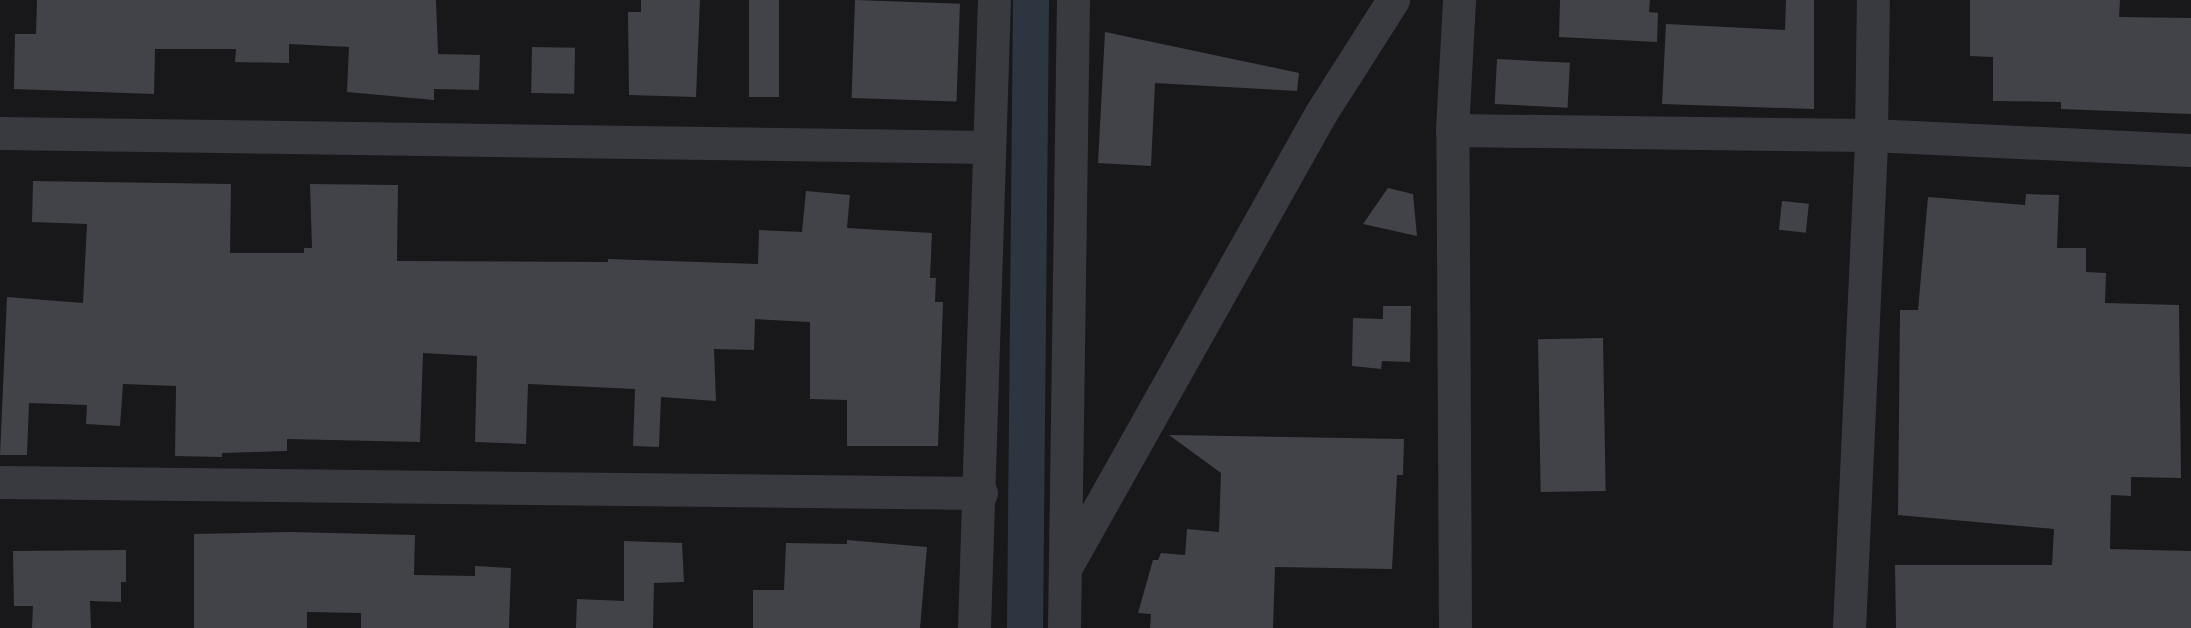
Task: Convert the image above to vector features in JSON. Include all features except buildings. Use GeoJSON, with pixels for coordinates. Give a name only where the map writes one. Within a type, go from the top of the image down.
{"type":"FeatureCollection","features":[{"type":"Feature","properties":{"kind":"street"},"geometry":{"type":"LineString","coordinates":[[974,628],[981,493],[994,0]]}},
{"type":"Feature","properties":{"kind":"street"},"geometry":{"type":"LineString","coordinates":[[1064,628],[1073,0]]}},
{"type":"Feature","properties":{"kind":"street"},"geometry":{"type":"LineString","coordinates":[[1066,567],[1321,113],[1393,0]]}},
{"type":"Feature","properties":{"kind":"street"},"geometry":{"type":"LineString","coordinates":[[1455,628],[1452,130],[1459,0]]}},
{"type":"Feature","properties":{"kind":"street"},"geometry":{"type":"LineString","coordinates":[[1849,628],[1871,135],[1873,0]]}},
{"type":"Feature","properties":{"kind":"street"},"geometry":{"type":"LineString","coordinates":[[1452,130],[1871,135],[2191,150]]}},
{"type":"Feature","properties":{"kind":"street"},"geometry":{"type":"LineString","coordinates":[[0,133],[989,147]]}},
{"type":"Feature","properties":{"kind":"street"},"geometry":{"type":"LineString","coordinates":[[0,482],[981,493]]}},
{"type":"Feature","properties":{"kind":"waterway"},"geometry":{"type":"LineString","coordinates":[[1025,628],[1031,0]]}}]}
